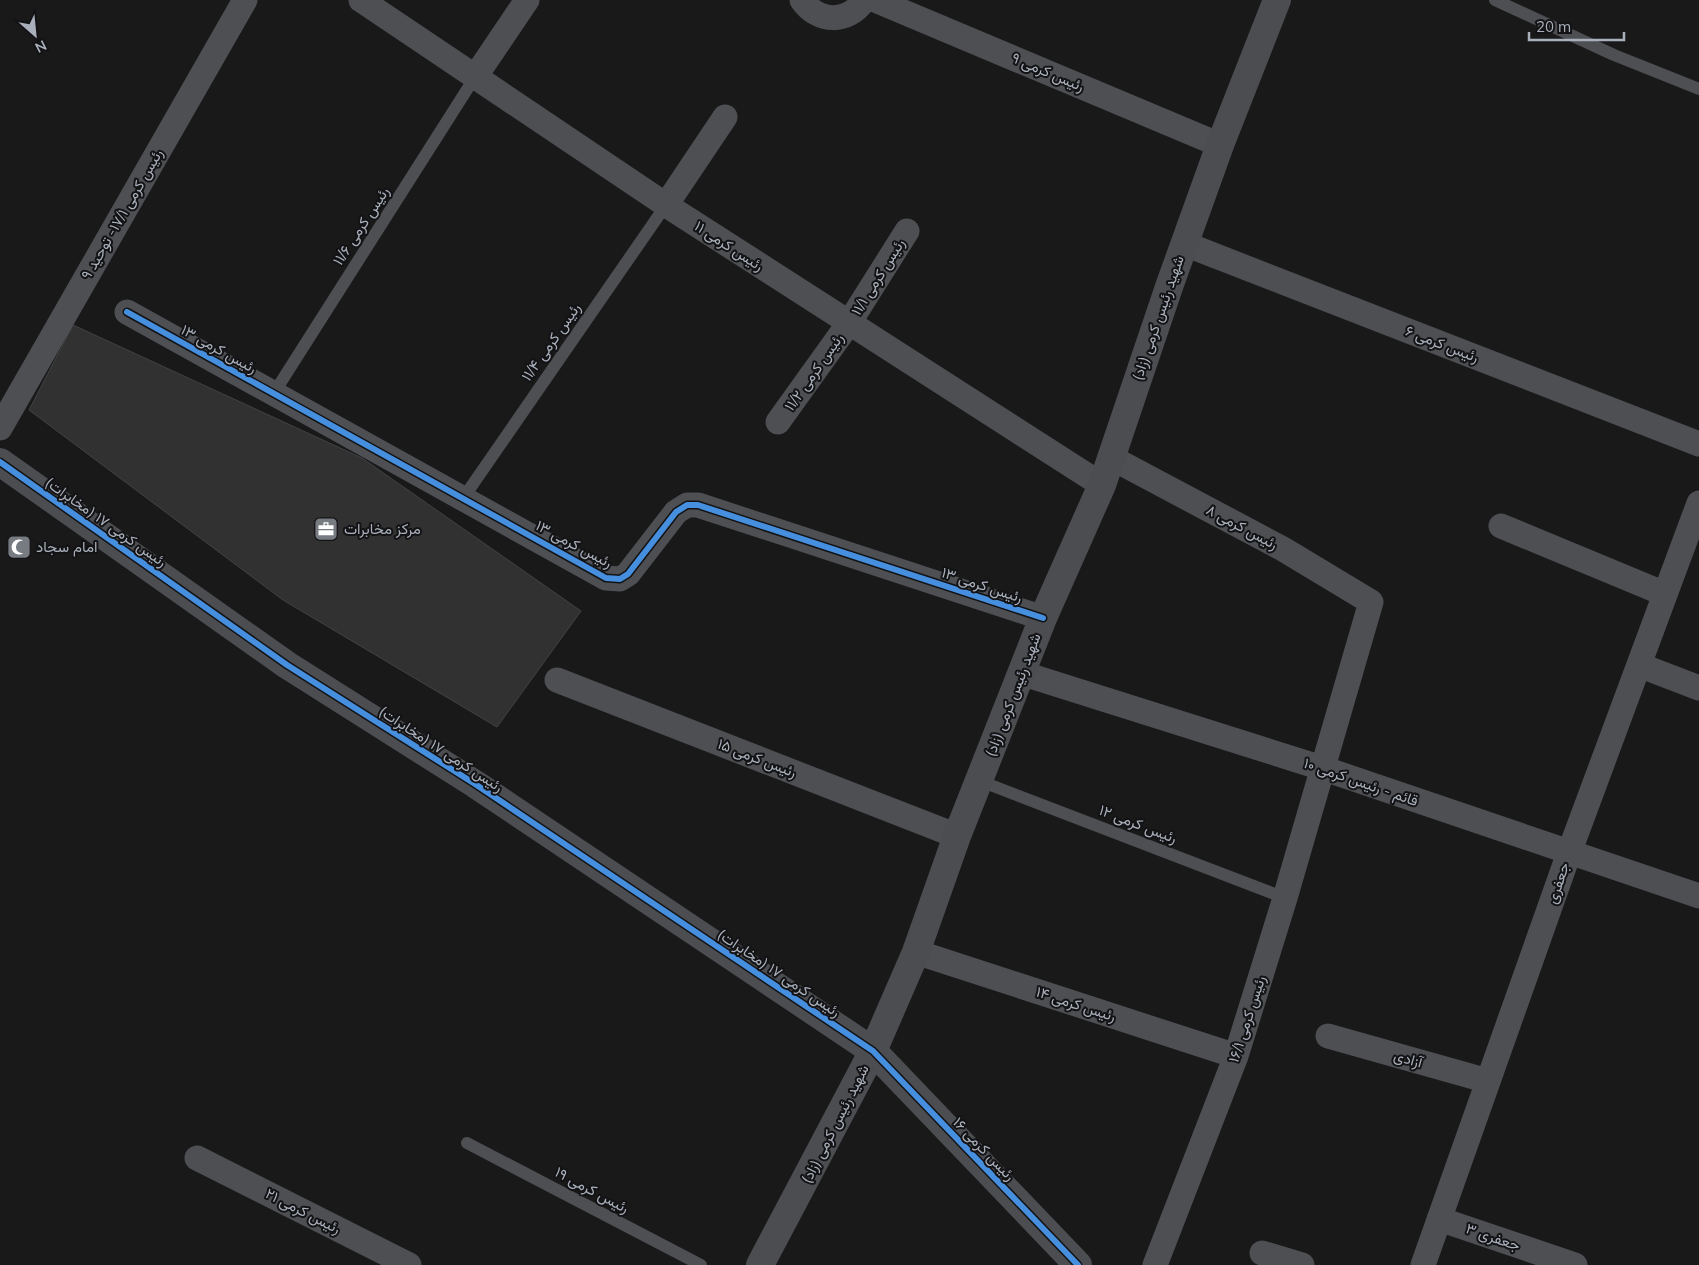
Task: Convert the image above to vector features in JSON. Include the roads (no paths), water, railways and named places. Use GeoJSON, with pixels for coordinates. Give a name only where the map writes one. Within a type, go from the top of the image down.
{"type":"FeatureCollection","features":[{"type":"Feature","properties":{"kind":"main road","name":"شهید رئیس کرمی (زاد)"},"geometry":{"type":"LineString","coordinates":[[760,1265],[873,1051],[916,952],[957,836],[1021,673],[1043,618],[1102,485],[1110,457],[1220,145],[1277,0]]}},
{"type":"Feature","properties":{"kind":"main road","name":"رئیس کرمی ۱۷ (مخابرات)"},"geometry":{"type":"LineString","coordinates":[[0,462],[287,666],[475,784],[873,1051]]}},
{"type":"Feature","properties":{"kind":"main road","name":"رئیس کرمی ۱۶"},"geometry":{"type":"LineString","coordinates":[[873,1051],[1078,1265]]}},
{"type":"Feature","properties":{"kind":"street","name":"رئیس کرمی ۱۷/۱- توحید ۹"},"geometry":{"type":"LineString","coordinates":[[0,428],[245,0]]}},
{"type":"Feature","properties":{"kind":"street","name":"رئیس کرمی ۱۱"},"geometry":{"type":"LineString","coordinates":[[361,0],[666,205],[1102,485]]}},
{"type":"Feature","properties":{"kind":"street"},"geometry":{"type":"LineString","coordinates":[[475,77],[527,0]]}},
{"type":"Feature","properties":{"kind":"street"},"geometry":{"type":"LineString","coordinates":[[802,0],[817,15],[828,18],[840,18],[851,14],[864,0]]}},
{"type":"Feature","properties":{"kind":"street","name":"رئیس کرمی ۹"},"geometry":{"type":"LineString","coordinates":[[875,0],[1220,145]]}},
{"type":"Feature","properties":{"kind":"street"},"geometry":{"type":"LineString","coordinates":[[666,205],[725,117]]}},
{"type":"Feature","properties":{"kind":"street","name":"رئیس کرمی ۱۱/۱"},"geometry":{"type":"LineString","coordinates":[[849,322],[907,231]]}},
{"type":"Feature","properties":{"kind":"street","name":"رئیس کرمی ۶"},"geometry":{"type":"LineString","coordinates":[[1185,244],[1699,444]]}},
{"type":"Feature","properties":{"kind":"street","name":"رئیس کرمی ۱۳"},"geometry":{"type":"LineString","coordinates":[[127,312],[464,497],[606,578],[620,579],[628,574],[676,512],[687,505],[698,505],[1043,618]]}},
{"type":"Feature","properties":{"kind":"street","name":"رئیس کرمی ۱۱/۲"},"geometry":{"type":"LineString","coordinates":[[778,422],[849,322]]}},
{"type":"Feature","properties":{"kind":"street","name":"رئیس کرمی ۸"},"geometry":{"type":"LineString","coordinates":[[1110,457],[1282,549],[1371,602]]}},
{"type":"Feature","properties":{"kind":"street","name":"جعفری"},"geometry":{"type":"LineString","coordinates":[[1423,1265],[1569,853],[1699,503]]}},
{"type":"Feature","properties":{"kind":"street"},"geometry":{"type":"LineString","coordinates":[[1502,526],[1665,594]]}},
{"type":"Feature","properties":{"kind":"street","name":"رئیس کرمی ۱۶/۱"},"geometry":{"type":"LineString","coordinates":[[1155,1265],[1236,1056],[1285,898],[1371,602]]}},
{"type":"Feature","properties":{"kind":"street"},"geometry":{"type":"LineString","coordinates":[[1639,665],[1699,688]]}},
{"type":"Feature","properties":{"kind":"street","name":"قائم - رئیس کرمی ۱۰"},"geometry":{"type":"LineString","coordinates":[[1021,673],[1322,768],[1699,896]]}},
{"type":"Feature","properties":{"kind":"street","name":"رئیس کرمی ۱۵"},"geometry":{"type":"LineString","coordinates":[[557,680],[957,836]]}},
{"type":"Feature","properties":{"kind":"street","name":"رئیس کرمی ۱۴"},"geometry":{"type":"LineString","coordinates":[[916,952],[1236,1056]]}},
{"type":"Feature","properties":{"kind":"street","name":"آزادی"},"geometry":{"type":"LineString","coordinates":[[1328,1036],[1488,1081]]}},
{"type":"Feature","properties":{"kind":"street","name":"رئیس کرمی ۲۱"},"geometry":{"type":"LineString","coordinates":[[196,1158],[409,1265]]}},
{"type":"Feature","properties":{"kind":"street","name":"جعفری ۳"},"geometry":{"type":"LineString","coordinates":[[1439,1219],[1575,1265]]}},
{"type":"Feature","properties":{"kind":"street"},"geometry":{"type":"LineString","coordinates":[[1262,1253],[1302,1265]]}},
{"type":"Feature","properties":{"kind":"lane"},"geometry":{"type":"LineString","coordinates":[[1495,0],[1614,55],[1699,90]]}},
{"type":"Feature","properties":{"kind":"lane","name":"رئیس کرمی ۱۱/۶"},"geometry":{"type":"LineString","coordinates":[[274,393],[475,77]]}},
{"type":"Feature","properties":{"kind":"lane","name":"رئیس کرمی ۱۱/۴"},"geometry":{"type":"LineString","coordinates":[[464,497],[666,205]]}},
{"type":"Feature","properties":{"kind":"lane","name":"رئیس کرمی ۱۲"},"geometry":{"type":"LineString","coordinates":[[980,781],[1285,898]]}},
{"type":"Feature","properties":{"kind":"lane","name":"رئیس کرمی ۱۹"},"geometry":{"type":"LineString","coordinates":[[467,1143],[701,1265]]}},
{"type":"Feature","properties":{"kind":"place","name":"مرکز مخابرات"},"geometry":{"type":"Point","coordinates":[326,529]}},
{"type":"Feature","properties":{"kind":"place","name":"امام سجاد"},"geometry":{"type":"Point","coordinates":[19,547]}}]}
